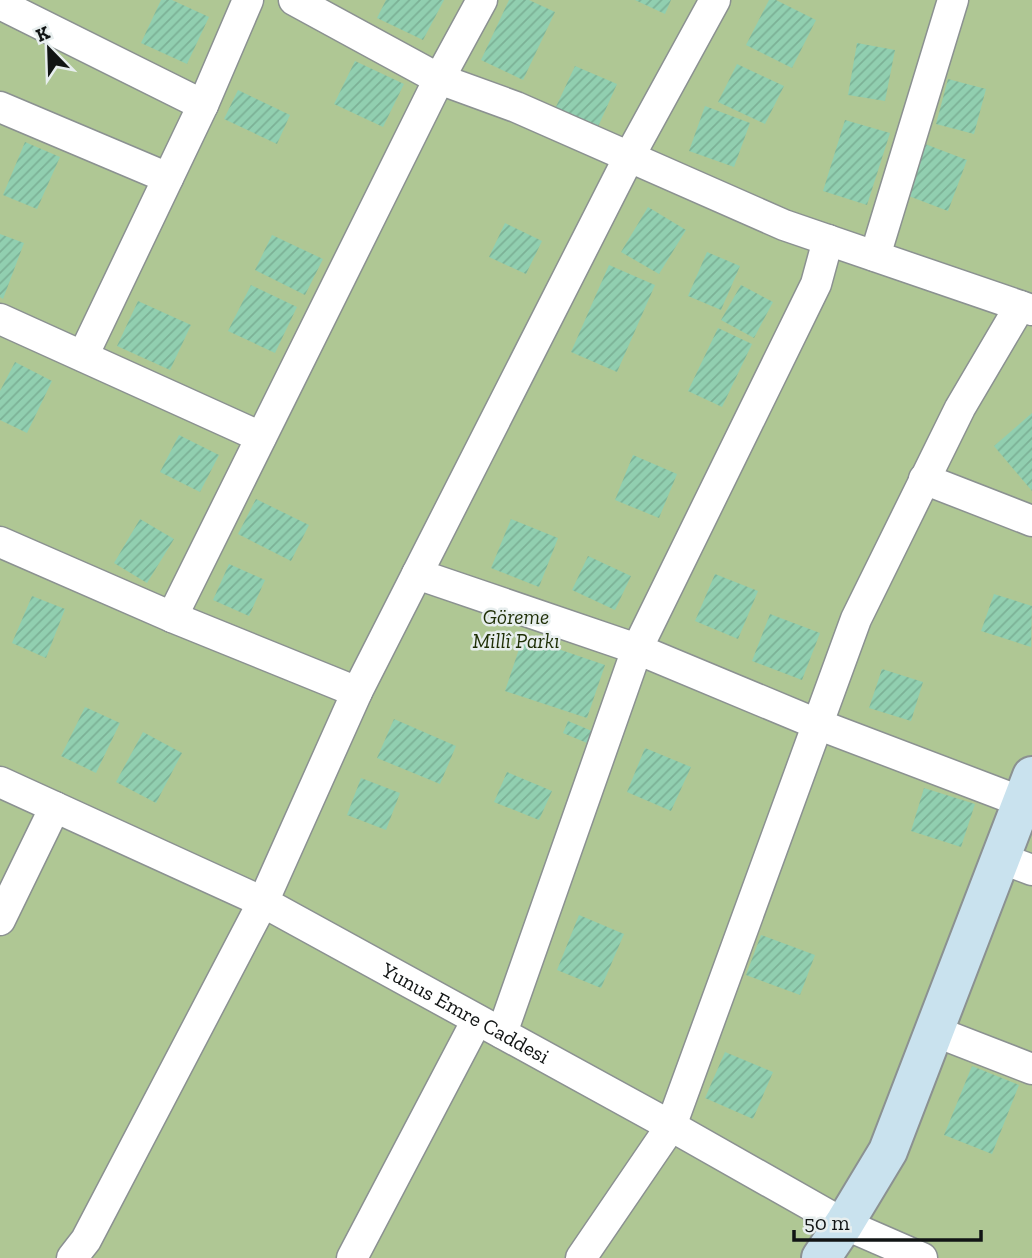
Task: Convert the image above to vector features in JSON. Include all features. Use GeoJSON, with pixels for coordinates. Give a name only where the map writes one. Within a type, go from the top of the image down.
{"type":"FeatureCollection","features":[{"type":"Feature","properties":{"kind":"main road"},"geometry":{"type":"LineString","coordinates":[[821,1258],[888,1151],[934,1031],[1016,864],[1027,789]]}},
{"type":"Feature","properties":{"kind":"street"},"geometry":{"type":"LineString","coordinates":[[83,356],[203,105],[248,0]]}},
{"type":"Feature","properties":{"kind":"street"},"geometry":{"type":"LineString","coordinates":[[294,0],[439,79],[516,107],[784,225],[1026,308],[960,408],[856,620],[671,1126],[581,1258]]}},
{"type":"Feature","properties":{"kind":"street"},"geometry":{"type":"LineString","coordinates":[[172,617],[439,79],[482,0]]}},
{"type":"Feature","properties":{"kind":"street"},"geometry":{"type":"LineString","coordinates":[[72,1258],[86,1240],[263,902],[357,692],[629,157],[715,0]]}},
{"type":"Feature","properties":{"kind":"street"},"geometry":{"type":"LineString","coordinates":[[874,256],[953,0]]}},
{"type":"Feature","properties":{"kind":"street"},"geometry":{"type":"LineString","coordinates":[[0,4],[203,105]]}},
{"type":"Feature","properties":{"kind":"street"},"geometry":{"type":"LineString","coordinates":[[0,107],[168,178]]}},
{"type":"Feature","properties":{"kind":"street"},"geometry":{"type":"LineString","coordinates":[[352,1258],[489,1027],[637,649],[816,284],[828,240]]}},
{"type":"Feature","properties":{"kind":"street"},"geometry":{"type":"LineString","coordinates":[[0,318],[261,437]]}},
{"type":"Feature","properties":{"kind":"street"},"geometry":{"type":"LineString","coordinates":[[924,479],[1032,521]]}},
{"type":"Feature","properties":{"kind":"street"},"geometry":{"type":"LineString","coordinates":[[0,542],[172,617],[357,692]]}},
{"type":"Feature","properties":{"kind":"street"},"geometry":{"type":"LineString","coordinates":[[417,574],[637,649],[817,724],[1027,789]]}},
{"type":"Feature","properties":{"kind":"street","name":"Yunus Emre Caddesi"},"geometry":{"type":"LineString","coordinates":[[0,782],[263,902],[844,1224],[922,1258]]}},
{"type":"Feature","properties":{"kind":"street"},"geometry":{"type":"LineString","coordinates":[[0,920],[55,807]]}},
{"type":"Feature","properties":{"kind":"street"},"geometry":{"type":"LineString","coordinates":[[934,1031],[1032,1069]]}},
{"type":"Feature","properties":{"kind":"green space","name":"Göreme Millî Parkı"},"geometry":{"type":"Polygon","coordinates":[[[0,0],[1032,0],[1032,1258],[0,1258],[0,0]]]}},
{"type":"Feature","properties":{"kind":"building"},"geometry":{"type":"Polygon","coordinates":[[[161,0],[172,0],[209,17],[187,64],[141,43],[161,0]]]}},
{"type":"Feature","properties":{"kind":"building"},"geometry":{"type":"Polygon","coordinates":[[[386,0],[444,0],[423,40],[377,18],[386,0]]]}},
{"type":"Feature","properties":{"kind":"building"},"geometry":{"type":"Polygon","coordinates":[[[509,0],[529,0],[555,12],[523,80],[481,60],[509,0]]]}},
{"type":"Feature","properties":{"kind":"building"},"geometry":{"type":"Polygon","coordinates":[[[635,0],[671,0],[665,14],[635,0]]]}},
{"type":"Feature","properties":{"kind":"building"},"geometry":{"type":"Polygon","coordinates":[[[769,0],[776,0],[816,20],[792,68],[746,45],[769,0]]]}},
{"type":"Feature","properties":{"kind":"building"},"geometry":{"type":"Polygon","coordinates":[[[857,43],[895,50],[885,101],[848,95],[857,43]]]}},
{"type":"Feature","properties":{"kind":"building"},"geometry":{"type":"Polygon","coordinates":[[[355,61],[404,84],[383,127],[334,104],[355,61]]]}},
{"type":"Feature","properties":{"kind":"building"},"geometry":{"type":"Polygon","coordinates":[[[737,64],[784,86],[765,124],[718,102],[737,64]]]}},
{"type":"Feature","properties":{"kind":"building"},"geometry":{"type":"Polygon","coordinates":[[[575,66],[617,84],[597,129],[554,111],[575,66]]]}},
{"type":"Feature","properties":{"kind":"building"},"geometry":{"type":"Polygon","coordinates":[[[948,79],[986,89],[974,134],[936,124],[948,79]]]}},
{"type":"Feature","properties":{"kind":"building"},"geometry":{"type":"Polygon","coordinates":[[[238,90],[290,115],[277,144],[224,119],[238,90]]]}},
{"type":"Feature","properties":{"kind":"building"},"geometry":{"type":"Polygon","coordinates":[[[705,106],[750,123],[734,167],[689,151],[705,106]]]}},
{"type":"Feature","properties":{"kind":"building"},"geometry":{"type":"Polygon","coordinates":[[[845,120],[890,133],[867,205],[823,191],[845,120]]]}},
{"type":"Feature","properties":{"kind":"building"},"geometry":{"type":"Polygon","coordinates":[[[25,142],[60,157],[37,209],[3,195],[25,142]]]}},
{"type":"Feature","properties":{"kind":"building"},"geometry":{"type":"Polygon","coordinates":[[[925,144],[967,160],[948,211],[906,195],[925,144]]]}},
{"type":"Feature","properties":{"kind":"building"},"geometry":{"type":"Polygon","coordinates":[[[648,207],[686,230],[659,274],[621,252],[648,207]]]}},
{"type":"Feature","properties":{"kind":"building"},"geometry":{"type":"Polygon","coordinates":[[[505,223],[542,241],[526,274],[489,257],[505,223]]]}},
{"type":"Feature","properties":{"kind":"building"},"geometry":{"type":"Polygon","coordinates":[[[0,234],[24,243],[3,299],[0,297],[0,234]]]}},
{"type":"Feature","properties":{"kind":"building"},"geometry":{"type":"Polygon","coordinates":[[[272,235],[323,259],[305,295],[255,270],[272,235]]]}},
{"type":"Feature","properties":{"kind":"building"},"geometry":{"type":"Polygon","coordinates":[[[707,252],[740,266],[721,310],[688,296],[707,252]]]}},
{"type":"Feature","properties":{"kind":"building"},"geometry":{"type":"Polygon","coordinates":[[[609,265],[655,285],[617,372],[571,352],[609,265]]]}},
{"type":"Feature","properties":{"kind":"building"},"geometry":{"type":"Polygon","coordinates":[[[251,285],[297,307],[275,353],[228,331],[251,285]]]}},
{"type":"Feature","properties":{"kind":"building"},"geometry":{"type":"Polygon","coordinates":[[[741,285],[773,302],[754,338],[721,320],[741,285]]]}},
{"type":"Feature","properties":{"kind":"building"},"geometry":{"type":"Polygon","coordinates":[[[138,301],[191,325],[170,370],[117,346],[138,301]]]}},
{"type":"Feature","properties":{"kind":"building"},"geometry":{"type":"Polygon","coordinates":[[[718,328],[752,344],[722,407],[688,391],[718,328]]]}},
{"type":"Feature","properties":{"kind":"building"},"geometry":{"type":"Polygon","coordinates":[[[15,362],[52,381],[27,433],[0,420],[0,391],[15,362]]]}},
{"type":"Feature","properties":{"kind":"building"},"geometry":{"type":"Polygon","coordinates":[[[1032,413],[1032,491],[994,446],[1032,413]]]}},
{"type":"Feature","properties":{"kind":"building"},"geometry":{"type":"Polygon","coordinates":[[[179,435],[219,455],[200,492],[160,472],[179,435]]]}},
{"type":"Feature","properties":{"kind":"building"},"geometry":{"type":"Polygon","coordinates":[[[633,455],[677,474],[659,518],[615,500],[633,455]]]}},
{"type":"Feature","properties":{"kind":"building"},"geometry":{"type":"Polygon","coordinates":[[[256,499],[309,525],[291,561],[238,534],[256,499]]]}},
{"type":"Feature","properties":{"kind":"building"},"geometry":{"type":"Polygon","coordinates":[[[140,519],[174,539],[147,583],[114,563],[140,519]]]}},
{"type":"Feature","properties":{"kind":"building"},"geometry":{"type":"Polygon","coordinates":[[[511,519],[558,538],[539,587],[491,568],[511,519]]]}},
{"type":"Feature","properties":{"kind":"building"},"geometry":{"type":"Polygon","coordinates":[[[588,556],[631,576],[615,610],[572,590],[588,556]]]}},
{"type":"Feature","properties":{"kind":"building"},"geometry":{"type":"Polygon","coordinates":[[[229,564],[265,580],[249,616],[213,600],[229,564]]]}},
{"type":"Feature","properties":{"kind":"building"},"geometry":{"type":"Polygon","coordinates":[[[715,574],[758,591],[738,639],[695,621],[715,574]]]}},
{"type":"Feature","properties":{"kind":"building"},"geometry":{"type":"Polygon","coordinates":[[[994,594],[1032,606],[1031,647],[981,631],[994,594]]]}},
{"type":"Feature","properties":{"kind":"building"},"geometry":{"type":"Polygon","coordinates":[[[32,596],[65,609],[46,658],[12,643],[32,596]]]}},
{"type":"Feature","properties":{"kind":"building"},"geometry":{"type":"Polygon","coordinates":[[[770,614],[820,633],[802,680],[752,661],[770,614]]]}},
{"type":"Feature","properties":{"kind":"building"},"geometry":{"type":"Polygon","coordinates":[[[523,637],[605,665],[587,718],[505,691],[523,637]]]}},
{"type":"Feature","properties":{"kind":"building"},"geometry":{"type":"Polygon","coordinates":[[[882,669],[923,682],[911,721],[869,708],[882,669]]]}},
{"type":"Feature","properties":{"kind":"building"},"geometry":{"type":"Polygon","coordinates":[[[85,707],[120,723],[96,773],[61,756],[85,707]]]}},
{"type":"Feature","properties":{"kind":"building"},"geometry":{"type":"Polygon","coordinates":[[[394,719],[456,746],[440,784],[377,758],[394,719]]]}},
{"type":"Feature","properties":{"kind":"building"},"geometry":{"type":"Polygon","coordinates":[[[568,721],[592,731],[587,743],[563,733],[568,721]]]}},
{"type":"Feature","properties":{"kind":"building"},"geometry":{"type":"Polygon","coordinates":[[[143,732],[182,753],[156,803],[116,782],[143,732]]]}},
{"type":"Feature","properties":{"kind":"building"},"geometry":{"type":"Polygon","coordinates":[[[645,748],[691,767],[671,811],[627,792],[645,748]]]}},
{"type":"Feature","properties":{"kind":"building"},"geometry":{"type":"Polygon","coordinates":[[[507,772],[552,791],[539,820],[494,802],[507,772]]]}},
{"type":"Feature","properties":{"kind":"building"},"geometry":{"type":"Polygon","coordinates":[[[361,778],[400,793],[386,830],[347,815],[361,778]]]}},
{"type":"Feature","properties":{"kind":"building"},"geometry":{"type":"Polygon","coordinates":[[[924,788],[975,804],[961,847],[911,831],[924,788]]]}},
{"type":"Feature","properties":{"kind":"building"},"geometry":{"type":"Polygon","coordinates":[[[579,915],[624,934],[601,988],[557,970],[579,915]]]}},
{"type":"Feature","properties":{"kind":"building"},"geometry":{"type":"Polygon","coordinates":[[[761,935],[815,955],[800,995],[746,975],[761,935]]]}},
{"type":"Feature","properties":{"kind":"building"},"geometry":{"type":"Polygon","coordinates":[[[725,1052],[773,1072],[753,1119],[705,1098],[725,1052]]]}},
{"type":"Feature","properties":{"kind":"building"},"geometry":{"type":"Polygon","coordinates":[[[972,1066],[1019,1085],[992,1154],[944,1135],[972,1066]]]}}]}
